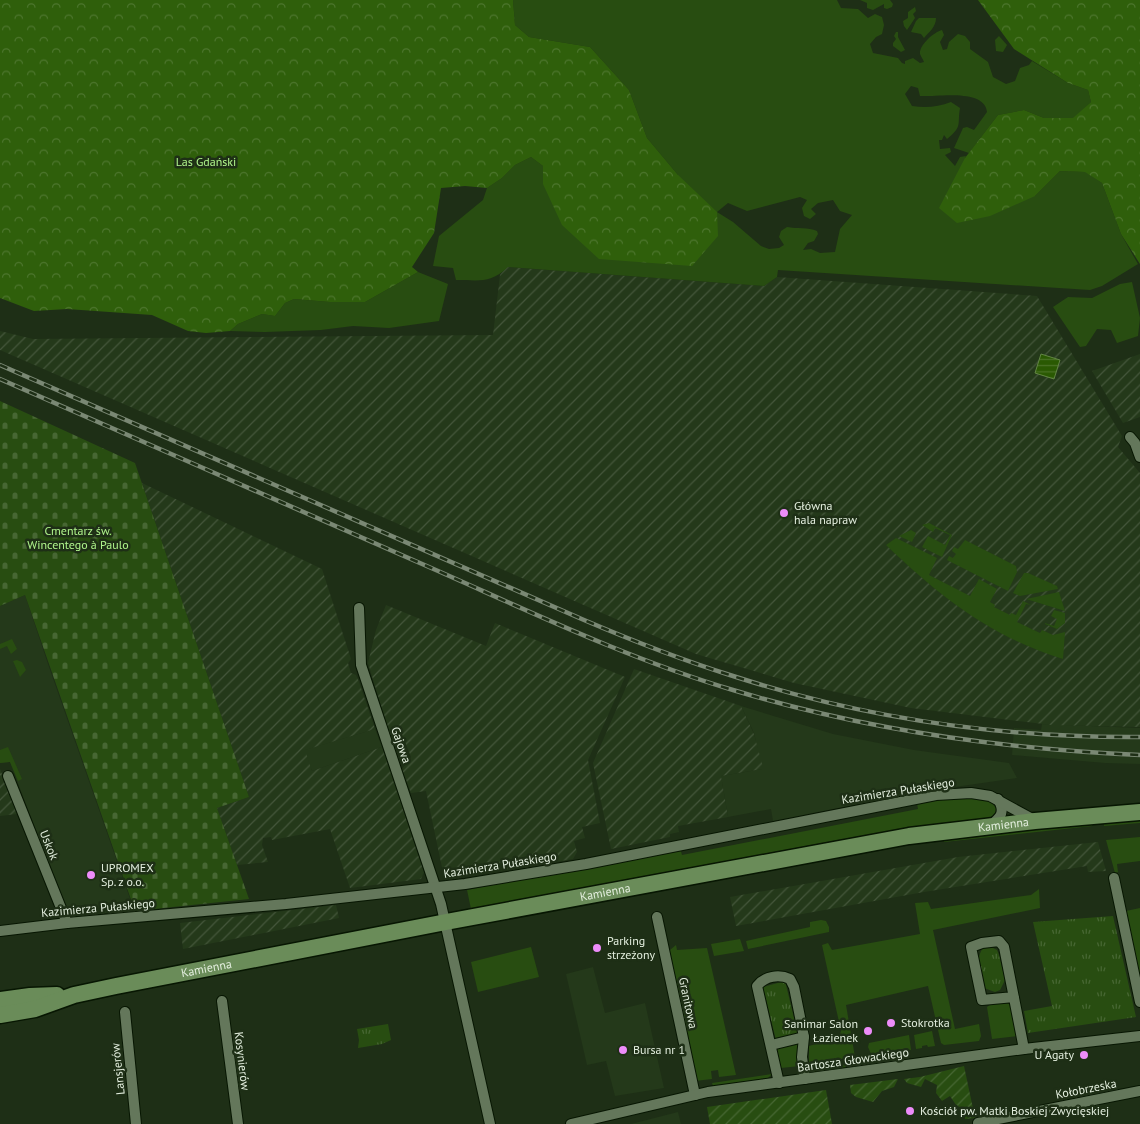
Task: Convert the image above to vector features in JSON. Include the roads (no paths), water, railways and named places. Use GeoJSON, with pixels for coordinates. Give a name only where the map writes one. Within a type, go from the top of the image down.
{"type":"FeatureCollection","features":[{"type":"Feature","properties":{"kind":"main road","name":"Kamienna"},"geometry":{"type":"LineString","coordinates":[[0,1016],[35,1009],[74,995],[791,857],[909,836],[1035,821],[1140,812]]}},
{"type":"Feature","properties":{"kind":"main road","name":"Kamienna"},"geometry":{"type":"LineString","coordinates":[[0,1000],[30,996],[74,995]]}},
{"type":"Feature","properties":{"kind":"street"},"geometry":{"type":"LineString","coordinates":[[1130,437],[1135,443],[1140,457]]}},
{"type":"Feature","properties":{"kind":"street","name":"Gajowa"},"geometry":{"type":"LineString","coordinates":[[359,608],[361,665],[437,888],[446,922]]}},
{"type":"Feature","properties":{"kind":"street","name":"Uskok"},"geometry":{"type":"LineString","coordinates":[[8,776],[66,923]]}},
{"type":"Feature","properties":{"kind":"street","name":"Kazimierza Pułaskiego"},"geometry":{"type":"LineString","coordinates":[[0,931],[437,888],[586,864],[936,795],[980,793],[998,799],[1035,821]]}},
{"type":"Feature","properties":{"kind":"street"},"geometry":{"type":"LineString","coordinates":[[990,826],[1002,812],[998,799]]}},
{"type":"Feature","properties":{"kind":"street"},"geometry":{"type":"LineString","coordinates":[[1114,878],[1140,1002]]}},
{"type":"Feature","properties":{"kind":"street","name":"Granitowa"},"geometry":{"type":"LineString","coordinates":[[657,917],[695,1095]]}},
{"type":"Feature","properties":{"kind":"street"},"geometry":{"type":"LineString","coordinates":[[446,922],[490,1124]]}},
{"type":"Feature","properties":{"kind":"street"},"geometry":{"type":"LineString","coordinates":[[1014,997],[982,1000],[971,948],[982,943],[999,941],[1004,947],[1014,997],[1024,1048]]}},
{"type":"Feature","properties":{"kind":"street"},"geometry":{"type":"LineString","coordinates":[[779,1083],[757,986],[762,981],[773,977],[783,976],[790,979],[794,987],[804,1037],[802,1058],[805,1079]]}},
{"type":"Feature","properties":{"kind":"street","name":"Kosynierów"},"geometry":{"type":"LineString","coordinates":[[222,1001],[238,1124]]}},
{"type":"Feature","properties":{"kind":"street","name":"Lansjerów"},"geometry":{"type":"LineString","coordinates":[[125,1012],[136,1124]]}},
{"type":"Feature","properties":{"kind":"street","name":"Bartosza Głowackiego"},"geometry":{"type":"LineString","coordinates":[[571,1124],[695,1095],[1024,1048],[1112,1037],[1140,1036]]}},
{"type":"Feature","properties":{"kind":"street"},"geometry":{"type":"LineString","coordinates":[[770,1045],[804,1037]]}},
{"type":"Feature","properties":{"kind":"street","name":"Kołobrzeska"},"geometry":{"type":"LineString","coordinates":[[978,1123],[1140,1091]]}},
{"type":"Feature","properties":{"kind":"railway"},"geometry":{"type":"LineString","coordinates":[[0,365],[584,620],[714,670],[782,691],[883,714],[934,723],[1037,734],[1140,737]]}},
{"type":"Feature","properties":{"kind":"railway"},"geometry":{"type":"LineString","coordinates":[[0,379],[579,633],[694,678],[783,704],[884,727],[1037,748],[1140,755]]}},
{"type":"Feature","properties":{"kind":"place","name":"Główna hala napraw"},"geometry":{"type":"Point","coordinates":[784,513]}},
{"type":"Feature","properties":{"kind":"place","name":"UPROMEX Sp. z o.o."},"geometry":{"type":"Point","coordinates":[91,875]}},
{"type":"Feature","properties":{"kind":"place","name":"Parking strzeżony"},"geometry":{"type":"Point","coordinates":[597,948]}},
{"type":"Feature","properties":{"kind":"place","name":"Stokrotka"},"geometry":{"type":"Point","coordinates":[891,1023]}},
{"type":"Feature","properties":{"kind":"place","name":"Sanimar Salon Łazienek"},"geometry":{"type":"Point","coordinates":[868,1031]}},
{"type":"Feature","properties":{"kind":"place","name":"Bursa nr 1"},"geometry":{"type":"Point","coordinates":[623,1050]}},
{"type":"Feature","properties":{"kind":"place","name":"U Agaty"},"geometry":{"type":"Point","coordinates":[1084,1055]}},
{"type":"Feature","properties":{"kind":"place","name":"Kościół pw. Matki Boskiej Zwycięskiej"},"geometry":{"type":"Point","coordinates":[910,1111]}},
{"type":"Feature","properties":{"kind":"park label","name":"Las Gdański"},"geometry":{"type":"Point","coordinates":[206,162]}},
{"type":"Feature","properties":{"kind":"park label","name":"Cmentarz św. Wincentego à Paulo"},"geometry":{"type":"Point","coordinates":[78,538]}}]}
